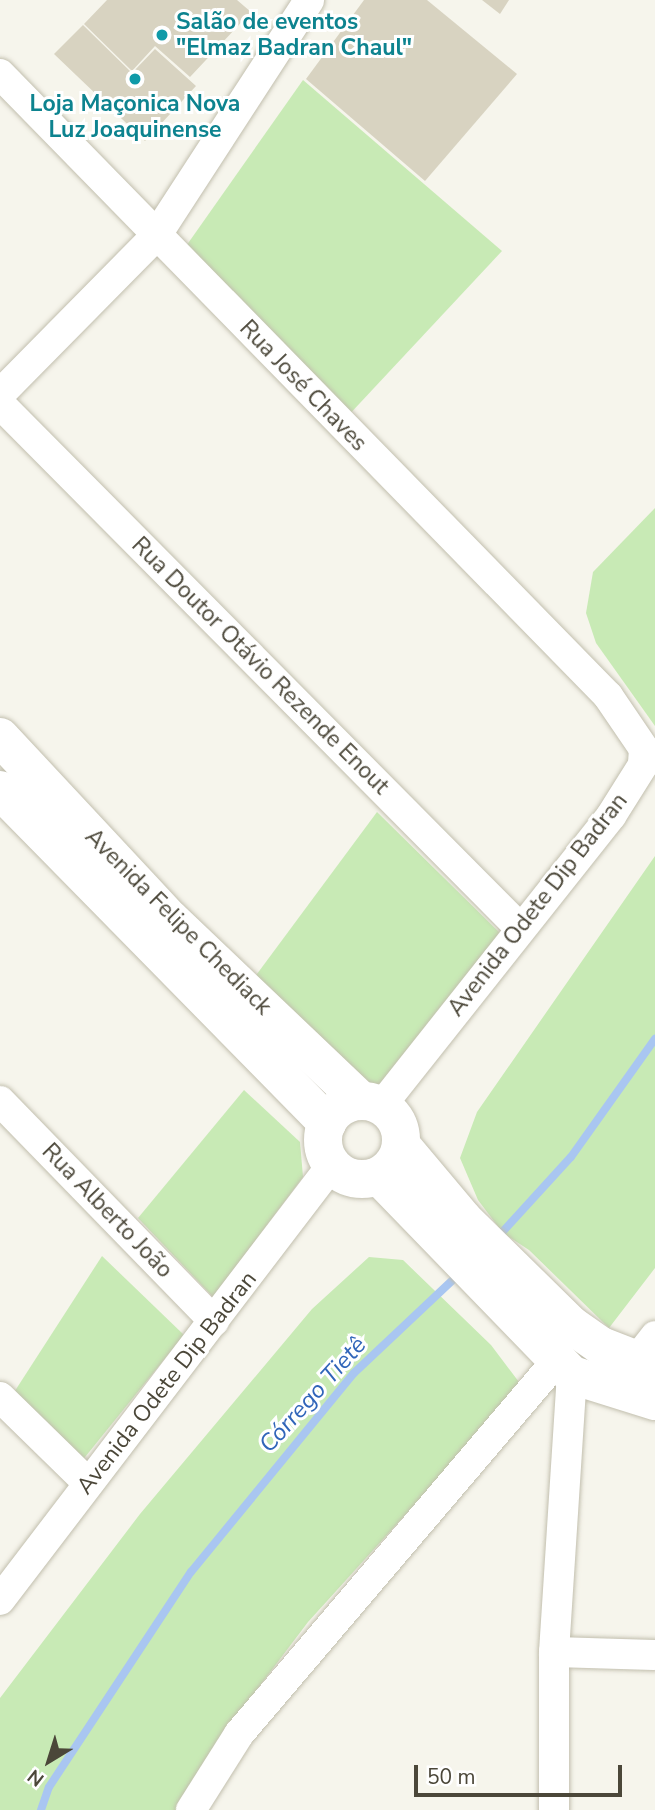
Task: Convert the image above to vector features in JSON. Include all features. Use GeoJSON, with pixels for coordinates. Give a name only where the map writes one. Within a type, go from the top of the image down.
{"type":"FeatureCollection","features":[{"type":"Feature","properties":{"kind":"street"},"geometry":{"type":"LineString","coordinates":[[0,394],[156,236],[299,4]]}},
{"type":"Feature","properties":{"kind":"street","name":"Rua José Chaves"},"geometry":{"type":"LineString","coordinates":[[0,74],[608,696]]}},
{"type":"Feature","properties":{"kind":"street","name":"Rua Doutor Otávio Rezende Enout"},"geometry":{"type":"LineString","coordinates":[[0,404],[520,929]]}},
{"type":"Feature","properties":{"kind":"street","name":"Avenida Odete Dip Badran"},"geometry":{"type":"LineString","coordinates":[[371,1104],[520,929],[611,816],[643,765],[644,749],[635,732],[608,696]]}},
{"type":"Feature","properties":{"kind":"street","name":"Avenida Felipe Chediack"},"geometry":{"type":"LineString","coordinates":[[0,737],[170,919],[371,1104]]}},
{"type":"Feature","properties":{"kind":"street","name":"Avenida Felipe Chediack"},"geometry":{"type":"LineString","coordinates":[[0,790],[327,1123]]}},
{"type":"Feature","properties":{"kind":"street","name":"Rua Alberto João"},"geometry":{"type":"LineString","coordinates":[[0,1101],[214,1321]]}},
{"type":"Feature","properties":{"kind":"street"},"geometry":{"type":"LineString","coordinates":[[401,1145],[394,1163],[379,1176],[351,1178],[332,1165],[324,1145],[327,1123],[338,1110],[371,1104],[397,1123],[401,1145],[456,1235]]}},
{"type":"Feature","properties":{"kind":"street","name":"Avenida Odete Dip Badran"},"geometry":{"type":"LineString","coordinates":[[0,1600],[332,1165]]}},
{"type":"Feature","properties":{"kind":"street"},"geometry":{"type":"LineString","coordinates":[[379,1176],[456,1235],[496,1276],[564,1369],[655,1401]]}},
{"type":"Feature","properties":{"kind":"street"},"geometry":{"type":"LineString","coordinates":[[496,1276],[571,1325],[648,1355]]}},
{"type":"Feature","properties":{"kind":"street"},"geometry":{"type":"LineString","coordinates":[[554,1810],[554,1652],[564,1369]]}},
{"type":"Feature","properties":{"kind":"street"},"geometry":{"type":"LineString","coordinates":[[191,1810],[239,1734],[564,1369]]}},
{"type":"Feature","properties":{"kind":"street"},"geometry":{"type":"LineString","coordinates":[[0,1397],[88,1483]]}},
{"type":"Feature","properties":{"kind":"street"},"geometry":{"type":"LineString","coordinates":[[554,1652],[655,1655]]}},
{"type":"Feature","properties":{"kind":"green space"},"geometry":{"type":"Polygon","coordinates":[[[303,80],[502,251],[346,418],[184,249],[303,80]]]}},
{"type":"Feature","properties":{"kind":"green space"},"geometry":{"type":"Polygon","coordinates":[[[655,508],[655,726],[596,643],[586,613],[593,572],[655,508]]]}},
{"type":"Feature","properties":{"kind":"green space"},"geometry":{"type":"Polygon","coordinates":[[[377,812],[501,934],[380,1092],[254,978],[377,812]]]}},
{"type":"Feature","properties":{"kind":"green space"},"geometry":{"type":"Polygon","coordinates":[[[655,856],[655,1268],[609,1328],[529,1250],[503,1233],[478,1200],[460,1158],[477,1112],[655,856]]]}},
{"type":"Feature","properties":{"kind":"green space"},"geometry":{"type":"Polygon","coordinates":[[[244,1090],[300,1142],[303,1177],[213,1297],[138,1218],[244,1090]]]}},
{"type":"Feature","properties":{"kind":"green space"},"geometry":{"type":"Polygon","coordinates":[[[102,1256],[184,1335],[81,1462],[11,1397],[102,1256]]]}},
{"type":"Feature","properties":{"kind":"green space"},"geometry":{"type":"Polygon","coordinates":[[[369,1257],[403,1260],[491,1345],[522,1386],[308,1622],[218,1741],[180,1810],[0,1810],[0,1698],[140,1514],[312,1309],[369,1257]]]}},
{"type":"Feature","properties":{"kind":"building","name":"Salão de eventos \"Elmaz Badran Chaul\""},"geometry":{"type":"Polygon","coordinates":[[[107,0],[237,0],[251,12],[190,77],[155,46],[132,71],[84,24],[107,0]]]}},
{"type":"Feature","properties":{"kind":"building"},"geometry":{"type":"Polygon","coordinates":[[[364,0],[427,0],[517,74],[425,181],[306,79],[364,0]]]}},
{"type":"Feature","properties":{"kind":"building"},"geometry":{"type":"Polygon","coordinates":[[[482,0],[509,0],[500,14],[482,0]]]}},
{"type":"Feature","properties":{"kind":"building","name":"Loja Maçonica Nova Luz Joaquinense"},"geometry":{"type":"Polygon","coordinates":[[[83,25],[132,73],[155,49],[196,86],[145,141],[54,54],[83,25]]]}},
{"type":"Feature","properties":{"kind":"waterway","name":"Córrego Tietê"},"geometry":{"type":"LineString","coordinates":[[496,1239],[571,1157],[655,1039]]}},
{"type":"Feature","properties":{"kind":"waterway","name":"Córrego Tietê"},"geometry":{"type":"LineString","coordinates":[[41,1810],[49,1787],[191,1572],[354,1373],[459,1274]]}},
{"type":"Feature","properties":{"kind":"place","name":"Salão de eventos \"Elmaz Badran Chaul\""},"geometry":{"type":"Point","coordinates":[162,35]}},
{"type":"Feature","properties":{"kind":"place","name":"Loja Maçonica Nova Luz Joaquinense"},"geometry":{"type":"Point","coordinates":[135,79]}}]}
